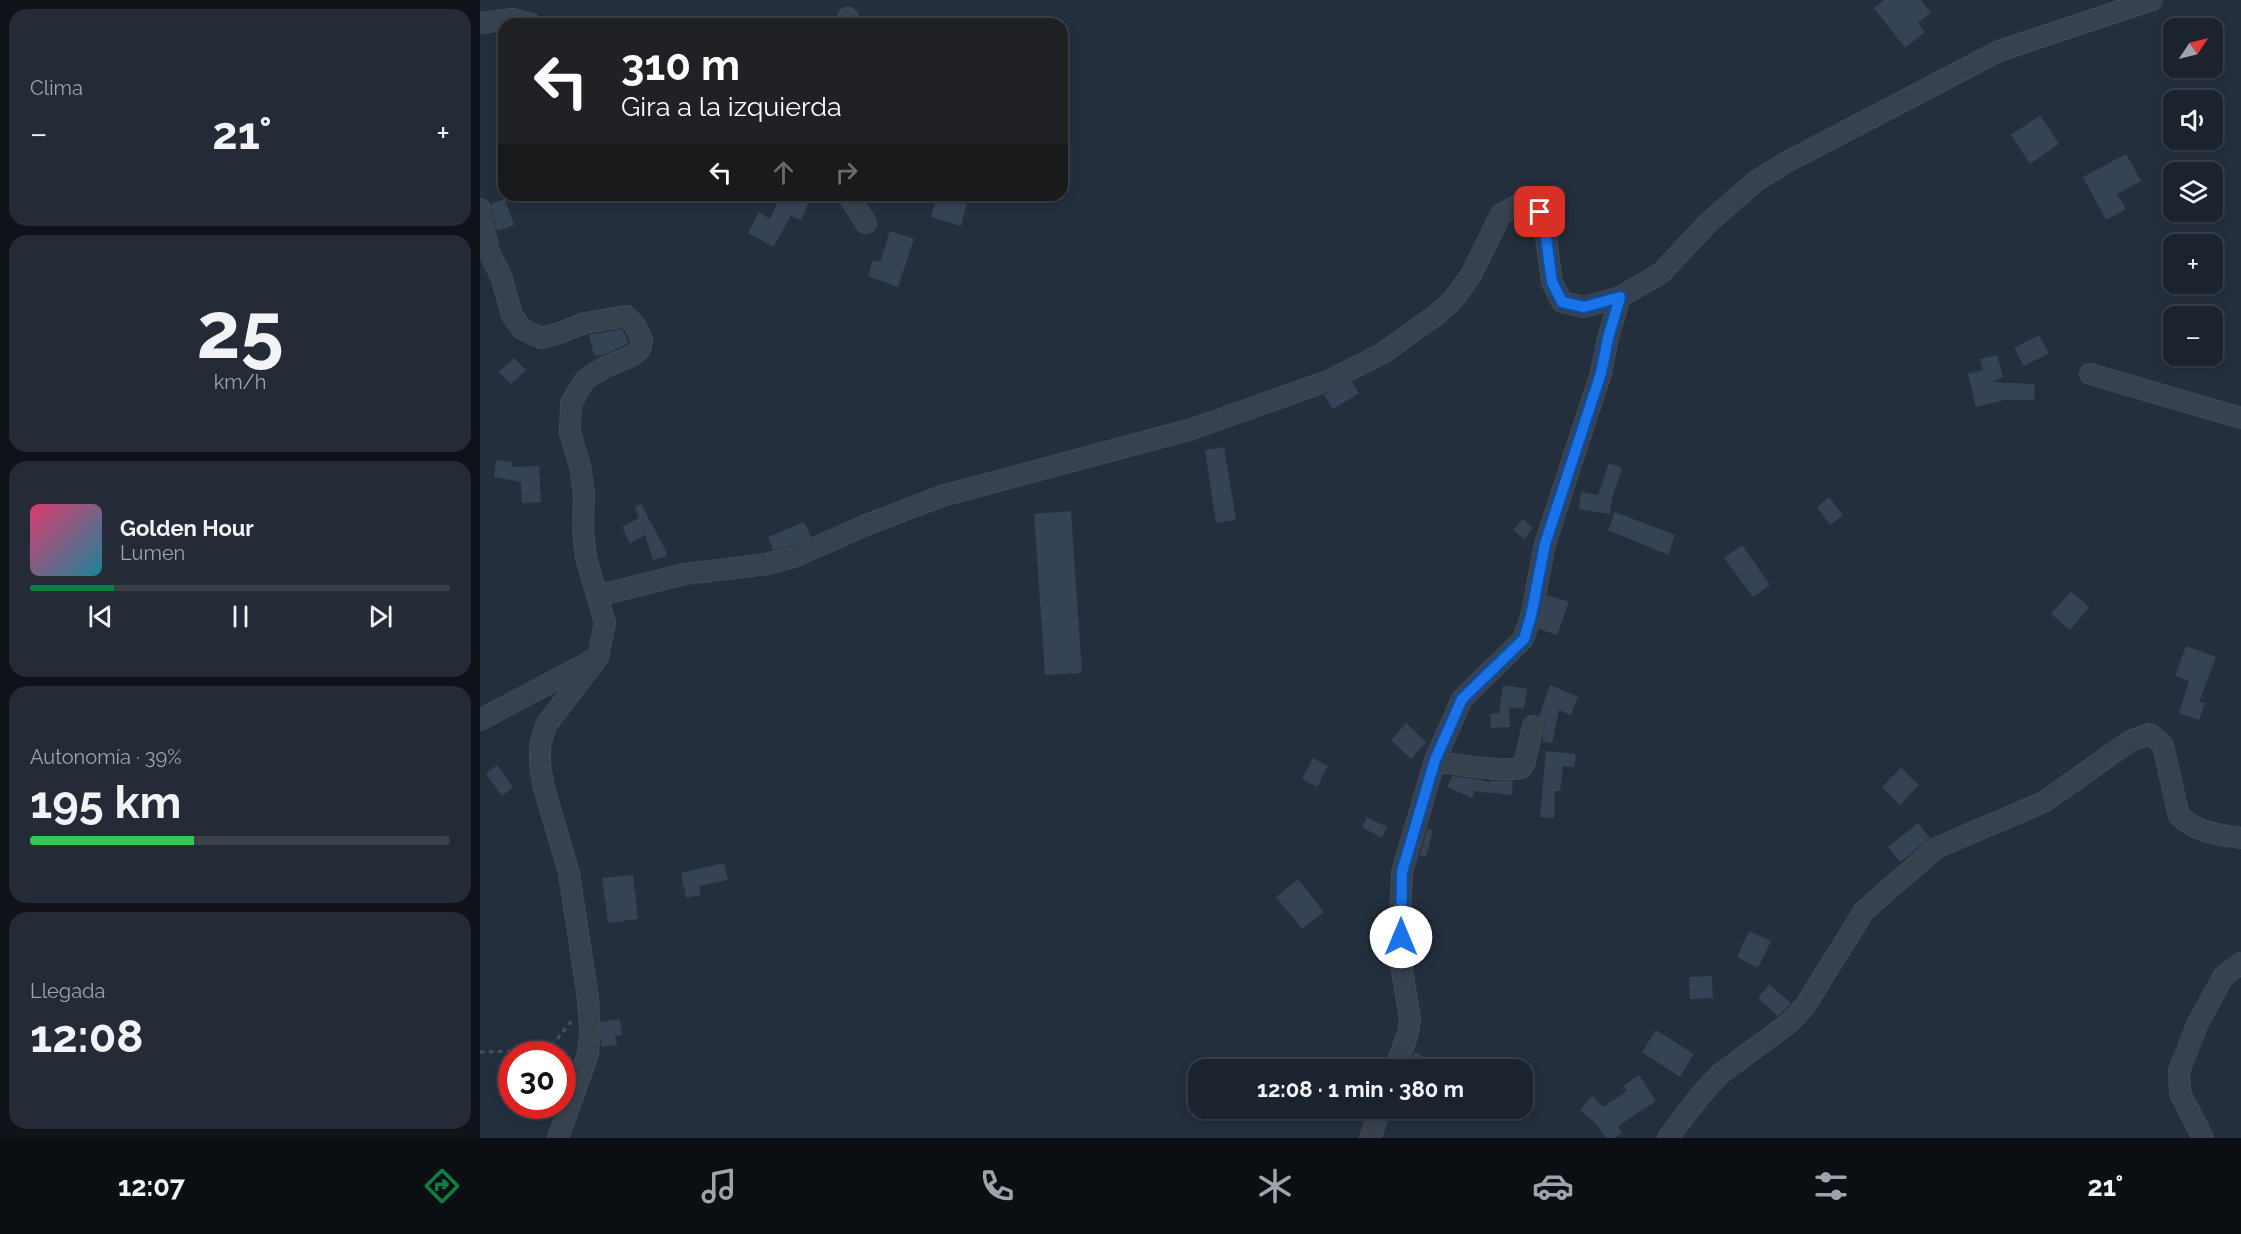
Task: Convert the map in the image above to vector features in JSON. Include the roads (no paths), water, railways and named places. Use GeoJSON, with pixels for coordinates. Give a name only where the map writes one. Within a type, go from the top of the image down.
{"type":"FeatureCollection","features":[{"type":"Feature","properties":{"kind":"street"},"geometry":{"type":"LineString","coordinates":[[597,596],[685,574],[767,564],[794,557],[866,525],[942,496],[1192,429],[1330,380],[1383,353],[1453,300],[1470,275],[1501,214],[1522,202],[1540,212],[1552,282],[1562,302],[1584,307],[1620,297],[1661,273],[1709,222],[1756,181],[1785,163],[1999,51],[2152,0]]}},
{"type":"Feature","properties":{"kind":"street"},"geometry":{"type":"LineString","coordinates":[[480,22],[498,20]]}},
{"type":"Feature","properties":{"kind":"street"},"geometry":{"type":"LineString","coordinates":[[852,201],[866,222]]}},
{"type":"Feature","properties":{"kind":"street"},"geometry":{"type":"LineString","coordinates":[[480,209],[484,248],[501,276],[512,315],[522,329],[542,338],[585,323],[626,316],[641,335],[640,349],[632,356],[604,367],[585,380],[571,403],[570,433],[584,494],[583,530],[586,558],[605,623],[598,657],[546,725],[540,746],[540,765],[544,788],[569,873],[588,998],[590,1032],[588,1054],[558,1138]]}},
{"type":"Feature","properties":{"kind":"street"},"geometry":{"type":"LineString","coordinates":[[1399,1059],[1408,1033],[1410,1018],[1402,970],[1400,920],[1402,872],[1435,760],[1462,699],[1524,639],[1531,616],[1545,544],[1601,373],[1620,297]]}},
{"type":"Feature","properties":{"kind":"street"},"geometry":{"type":"LineString","coordinates":[[2090,374],[2241,418]]}},
{"type":"Feature","properties":{"kind":"street"},"geometry":{"type":"LineString","coordinates":[[480,720],[598,657]]}},
{"type":"Feature","properties":{"kind":"street"},"geometry":{"type":"LineString","coordinates":[[1435,760],[1507,769],[1521,768],[1524,765],[1533,726]]}},
{"type":"Feature","properties":{"kind":"street"},"geometry":{"type":"LineString","coordinates":[[1668,1138],[1720,1074],[1789,1023],[1805,1005],[1864,911],[1936,848],[2044,802],[2130,741],[2150,734],[2163,745],[2179,816],[2205,833],[2241,838]]}},
{"type":"Feature","properties":{"kind":"street"},"geometry":{"type":"LineString","coordinates":[[2203,1138],[2181,1093],[2179,1071],[2197,1025],[2223,977],[2241,963]]}},
{"type":"Feature","properties":{"kind":"street"},"geometry":{"type":"LineString","coordinates":[[1370,1138],[1377,1119]]}}]}
